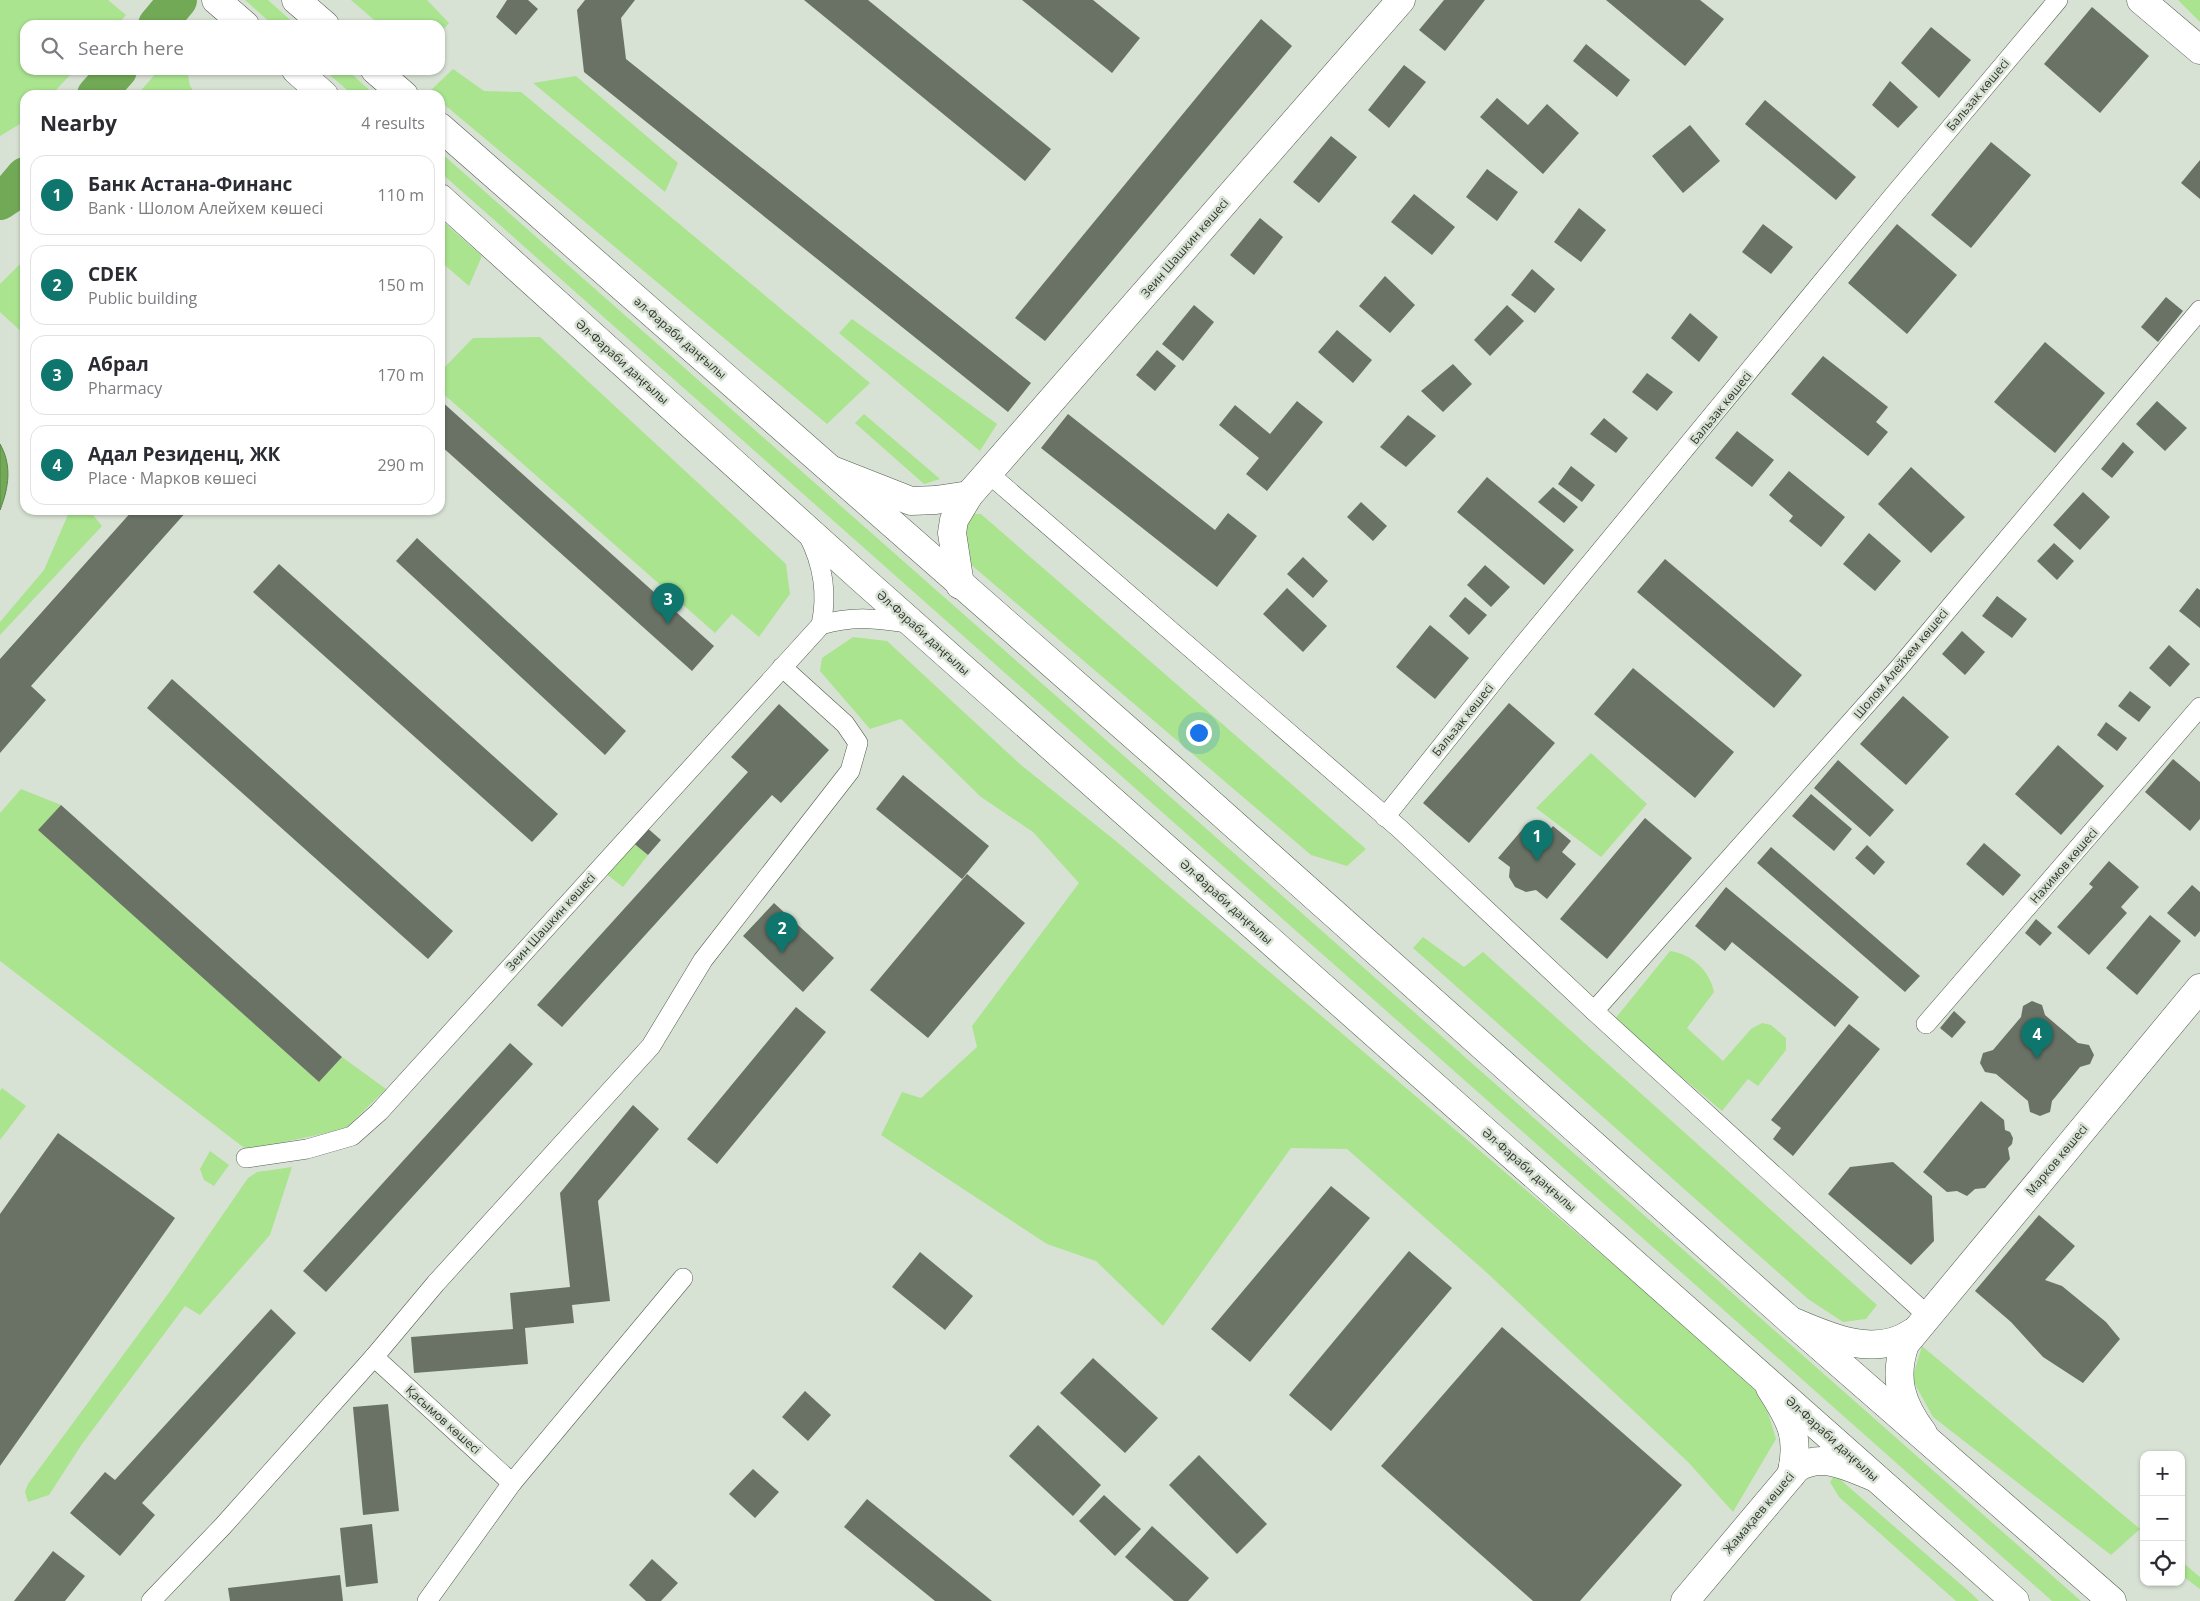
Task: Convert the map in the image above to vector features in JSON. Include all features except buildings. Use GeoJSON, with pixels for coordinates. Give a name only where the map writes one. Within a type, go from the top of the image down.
{"type":"FeatureCollection","features":[{"type":"Feature","properties":{"kind":"main road"},"geometry":{"type":"LineString","coordinates":[[216,0],[239,20]]}},
{"type":"Feature","properties":{"kind":"main road"},"geometry":{"type":"LineString","coordinates":[[296,0],[319,20]]}},
{"type":"Feature","properties":{"kind":"main road","name":"Зеин Шашкин көшесі"},"geometry":{"type":"LineString","coordinates":[[960,585],[952,533],[954,520],[969,495],[1401,0]]}},
{"type":"Feature","properties":{"kind":"main road"},"geometry":{"type":"LineString","coordinates":[[2141,0],[2200,50]]}},
{"type":"Feature","properties":{"kind":"main road"},"geometry":{"type":"LineString","coordinates":[[302,75],[318,90]]}},
{"type":"Feature","properties":{"kind":"main road"},"geometry":{"type":"LineString","coordinates":[[381,75],[398,90]]}},
{"type":"Feature","properties":{"kind":"main road","name":"әл-Фараби даңғылы"},"geometry":{"type":"LineString","coordinates":[[445,131],[832,470],[960,585]]}},
{"type":"Feature","properties":{"kind":"main road","name":"Әл-Фараби даңғылы"},"geometry":{"type":"LineString","coordinates":[[445,203],[802,525],[2016,1601]]}},
{"type":"Feature","properties":{"kind":"main road"},"geometry":{"type":"LineString","coordinates":[[832,470],[911,500],[936,500],[969,495]]}},
{"type":"Feature","properties":{"kind":"main road"},"geometry":{"type":"LineString","coordinates":[[960,585],[1400,971],[1930,1443],[2112,1601]]}},
{"type":"Feature","properties":{"kind":"main road","name":"Марков көшесі"},"geometry":{"type":"LineString","coordinates":[[1920,1324],[2200,988]]}},
{"type":"Feature","properties":{"kind":"main road"},"geometry":{"type":"LineString","coordinates":[[1792,1321],[1818,1333],[1865,1345],[1894,1342],[1920,1324]]}},
{"type":"Feature","properties":{"kind":"main road"},"geometry":{"type":"LineString","coordinates":[[1920,1324],[1905,1344],[1898,1368],[1900,1385],[1914,1421],[1930,1443]]}},
{"type":"Feature","properties":{"kind":"main road"},"geometry":{"type":"LineString","coordinates":[[1764,1378],[1789,1417],[1795,1435],[1791,1475]]}},
{"type":"Feature","properties":{"kind":"main road","name":"Жамақаев көшесі"},"geometry":{"type":"LineString","coordinates":[[1685,1601],[1791,1475],[1808,1461],[1824,1459],[1877,1479]]}},
{"type":"Feature","properties":{"kind":"street","name":"Бальзак көшесі"},"geometry":{"type":"LineString","coordinates":[[1385,817],[1893,196],[2058,0]]}},
{"type":"Feature","properties":{"kind":"street","name":"Шолом Алейхем көшесі"},"geometry":{"type":"LineString","coordinates":[[1594,1011],[1898,669],[2200,310]]}},
{"type":"Feature","properties":{"kind":"street"},"geometry":{"type":"LineString","coordinates":[[988,473],[1188,643],[1460,883],[1920,1324]]}},
{"type":"Feature","properties":{"kind":"street"},"geometry":{"type":"LineString","coordinates":[[802,525],[817,556],[824,580],[826,604],[822,625],[843,618],[864,618],[914,624]]}},
{"type":"Feature","properties":{"kind":"street","name":"Зеин Шашкин көшесі"},"geometry":{"type":"LineString","coordinates":[[246,1158],[308,1149],[352,1136],[379,1112],[822,625]]}},
{"type":"Feature","properties":{"kind":"street"},"geometry":{"type":"LineString","coordinates":[[151,1601],[223,1526],[374,1357],[436,1283],[650,1046],[703,960],[850,772],[858,743],[845,724],[782,667]]}},
{"type":"Feature","properties":{"kind":"street","name":"Нахимов көшесі"},"geometry":{"type":"LineString","coordinates":[[1926,1024],[2200,707]]}},
{"type":"Feature","properties":{"kind":"street"},"geometry":{"type":"LineString","coordinates":[[427,1601],[512,1483],[683,1278]]}},
{"type":"Feature","properties":{"kind":"street","name":"Қасымов көшесі"},"geometry":{"type":"LineString","coordinates":[[374,1357],[512,1483]]}},
{"type":"Feature","properties":{"kind":"shaded area"},"geometry":{"type":"Polygon","coordinates":[[[0,0],[108,0],[126,15],[122,20],[20,20],[20,75],[70,75],[56,90],[20,90],[20,124],[0,136],[0,0]]]}},
{"type":"Feature","properties":{"kind":"shaded area"},"geometry":{"type":"Polygon","coordinates":[[[245,0],[268,0],[290,20],[267,20],[245,0]]]}},
{"type":"Feature","properties":{"kind":"shaded area"},"geometry":{"type":"Polygon","coordinates":[[[351,0],[427,0],[449,23],[445,27],[445,20],[374,20],[351,0]]]}},
{"type":"Feature","properties":{"kind":"shaded area"},"geometry":{"type":"Polygon","coordinates":[[[2178,0],[2200,0],[2200,22],[2178,0]]]}},
{"type":"Feature","properties":{"kind":"shaded area"},"geometry":{"type":"Polygon","coordinates":[[[453,69],[484,91],[521,92],[870,383],[827,424],[445,105],[445,90],[431,90],[453,69]]]}},
{"type":"Feature","properties":{"kind":"shaded area"},"geometry":{"type":"Polygon","coordinates":[[[155,75],[188,75],[193,90],[141,90],[155,75]]]}},
{"type":"Feature","properties":{"kind":"shaded area"},"geometry":{"type":"Polygon","coordinates":[[[330,75],[353,75],[369,90],[347,90],[330,75]]]}},
{"type":"Feature","properties":{"kind":"shaded area"},"geometry":{"type":"Polygon","coordinates":[[[576,76],[678,163],[665,192],[533,83],[576,76]]]}},
{"type":"Feature","properties":{"kind":"shaded area"},"geometry":{"type":"Polygon","coordinates":[[[445,156],[2081,1601],[2052,1601],[445,176],[445,156]]]}},
{"type":"Feature","properties":{"kind":"shaded area"},"geometry":{"type":"Polygon","coordinates":[[[445,223],[482,256],[469,286],[445,265],[445,223]]]}},
{"type":"Feature","properties":{"kind":"shaded area"},"geometry":{"type":"Polygon","coordinates":[[[20,264],[20,330],[0,312],[0,284],[20,264]]]}},
{"type":"Feature","properties":{"kind":"shaded area"},"geometry":{"type":"Polygon","coordinates":[[[852,319],[997,424],[980,451],[839,333],[852,319]]]}},
{"type":"Feature","properties":{"kind":"shaded area"},"geometry":{"type":"Polygon","coordinates":[[[540,337],[786,564],[790,594],[759,637],[732,614],[715,633],[445,395],[445,367],[473,338],[540,337]]]}},
{"type":"Feature","properties":{"kind":"shaded area"},"geometry":{"type":"Polygon","coordinates":[[[864,414],[940,479],[924,484],[855,423],[864,414]]]}},
{"type":"Feature","properties":{"kind":"shaded area"},"geometry":{"type":"Polygon","coordinates":[[[0,444],[8,468],[8,476],[0,510],[0,444]]]}},
{"type":"Feature","properties":{"kind":"shaded area"},"geometry":{"type":"Polygon","coordinates":[[[969,514],[981,514],[1366,849],[1347,866],[1311,855],[962,557],[969,514]]]}},
{"type":"Feature","properties":{"kind":"shaded area"},"geometry":{"type":"Polygon","coordinates":[[[68,515],[93,515],[102,526],[0,635],[0,622],[44,570],[68,515]]]}},
{"type":"Feature","properties":{"kind":"shaded area"},"geometry":{"type":"Polygon","coordinates":[[[853,637],[887,641],[1021,765],[1117,842],[1761,1390],[1776,1439],[1733,1512],[1688,1462],[1486,1272],[1347,1149],[1291,1148],[1163,1326],[1096,1261],[1047,1244],[881,1135],[902,1092],[921,1098],[977,1047],[972,1026],[1079,883],[1033,832],[981,797],[901,719],[870,729],[820,671],[822,658],[853,637]]]}},
{"type":"Feature","properties":{"kind":"shaded area"},"geometry":{"type":"Polygon","coordinates":[[[1591,753],[1647,804],[1601,857],[1536,808],[1591,753]]]}},
{"type":"Feature","properties":{"kind":"shaded area"},"geometry":{"type":"Polygon","coordinates":[[[21,789],[61,805],[39,830],[319,1082],[342,1057],[386,1089],[345,1129],[247,1150],[0,961],[0,813],[21,789]]]}},
{"type":"Feature","properties":{"kind":"shaded area"},"geometry":{"type":"Polygon","coordinates":[[[632,842],[648,855],[623,887],[605,873],[632,842]]]}},
{"type":"Feature","properties":{"kind":"shaded area"},"geometry":{"type":"Polygon","coordinates":[[[1423,937],[1464,967],[1483,952],[1877,1305],[1866,1319],[1843,1322],[1808,1299],[1413,948],[1423,937]]]}},
{"type":"Feature","properties":{"kind":"shaded area"},"geometry":{"type":"Polygon","coordinates":[[[1670,951],[1693,960],[1709,977],[1714,992],[1687,1028],[1723,1061],[1751,1029],[1762,1023],[1771,1025],[1786,1038],[1786,1050],[1758,1086],[1748,1079],[1722,1111],[1614,1020],[1670,951]]]}},
{"type":"Feature","properties":{"kind":"shaded area"},"geometry":{"type":"Polygon","coordinates":[[[2,1088],[26,1106],[0,1140],[0,1091],[2,1088]]]}},
{"type":"Feature","properties":{"kind":"shaded area"},"geometry":{"type":"Polygon","coordinates":[[[210,1151],[229,1165],[214,1186],[204,1180],[200,1169],[210,1151]]]}},
{"type":"Feature","properties":{"kind":"shaded area"},"geometry":{"type":"Polygon","coordinates":[[[292,1167],[270,1235],[200,1315],[185,1306],[82,1444],[49,1495],[28,1502],[25,1492],[28,1484],[168,1294],[248,1178],[257,1172],[292,1167]]]}},
{"type":"Feature","properties":{"kind":"shaded area"},"geometry":{"type":"Polygon","coordinates":[[[1922,1346],[2140,1529],[2111,1555],[1933,1417],[1912,1379],[1922,1346]]]}},
{"type":"Feature","properties":{"kind":"shaded area"},"geometry":{"type":"Polygon","coordinates":[[[1835,1475],[1979,1601],[1956,1601],[1839,1497],[1830,1482],[1835,1475]]]}},
{"type":"Feature","properties":{"kind":"shaded area"},"geometry":{"type":"Polygon","coordinates":[[[2185,1564],[2200,1577],[2200,1589],[2185,1578],[2185,1564]]]}},
{"type":"Feature","properties":{"kind":"waterway"},"geometry":{"type":"LineString","coordinates":[[161,20],[178,0]]}},
{"type":"Feature","properties":{"kind":"waterway"},"geometry":{"type":"LineString","coordinates":[[100,90],[114,75]]}},
{"type":"Feature","properties":{"kind":"waterway"},"geometry":{"type":"LineString","coordinates":[[0,201],[9,195],[20,182]]}},
{"type":"Feature","properties":{"kind":"place","name":"Абрал"},"geometry":{"type":"Point","coordinates":[668,624]}},
{"type":"Feature","properties":{"kind":"place","name":"Банк Астана-Финанс"},"geometry":{"type":"Point","coordinates":[1537,861]}},
{"type":"Feature","properties":{"kind":"place","name":"CDEK"},"geometry":{"type":"Point","coordinates":[782,953]}},
{"type":"Feature","properties":{"kind":"place","name":"Адал Резиденц, ЖК"},"geometry":{"type":"Point","coordinates":[2037,1059]}}]}
